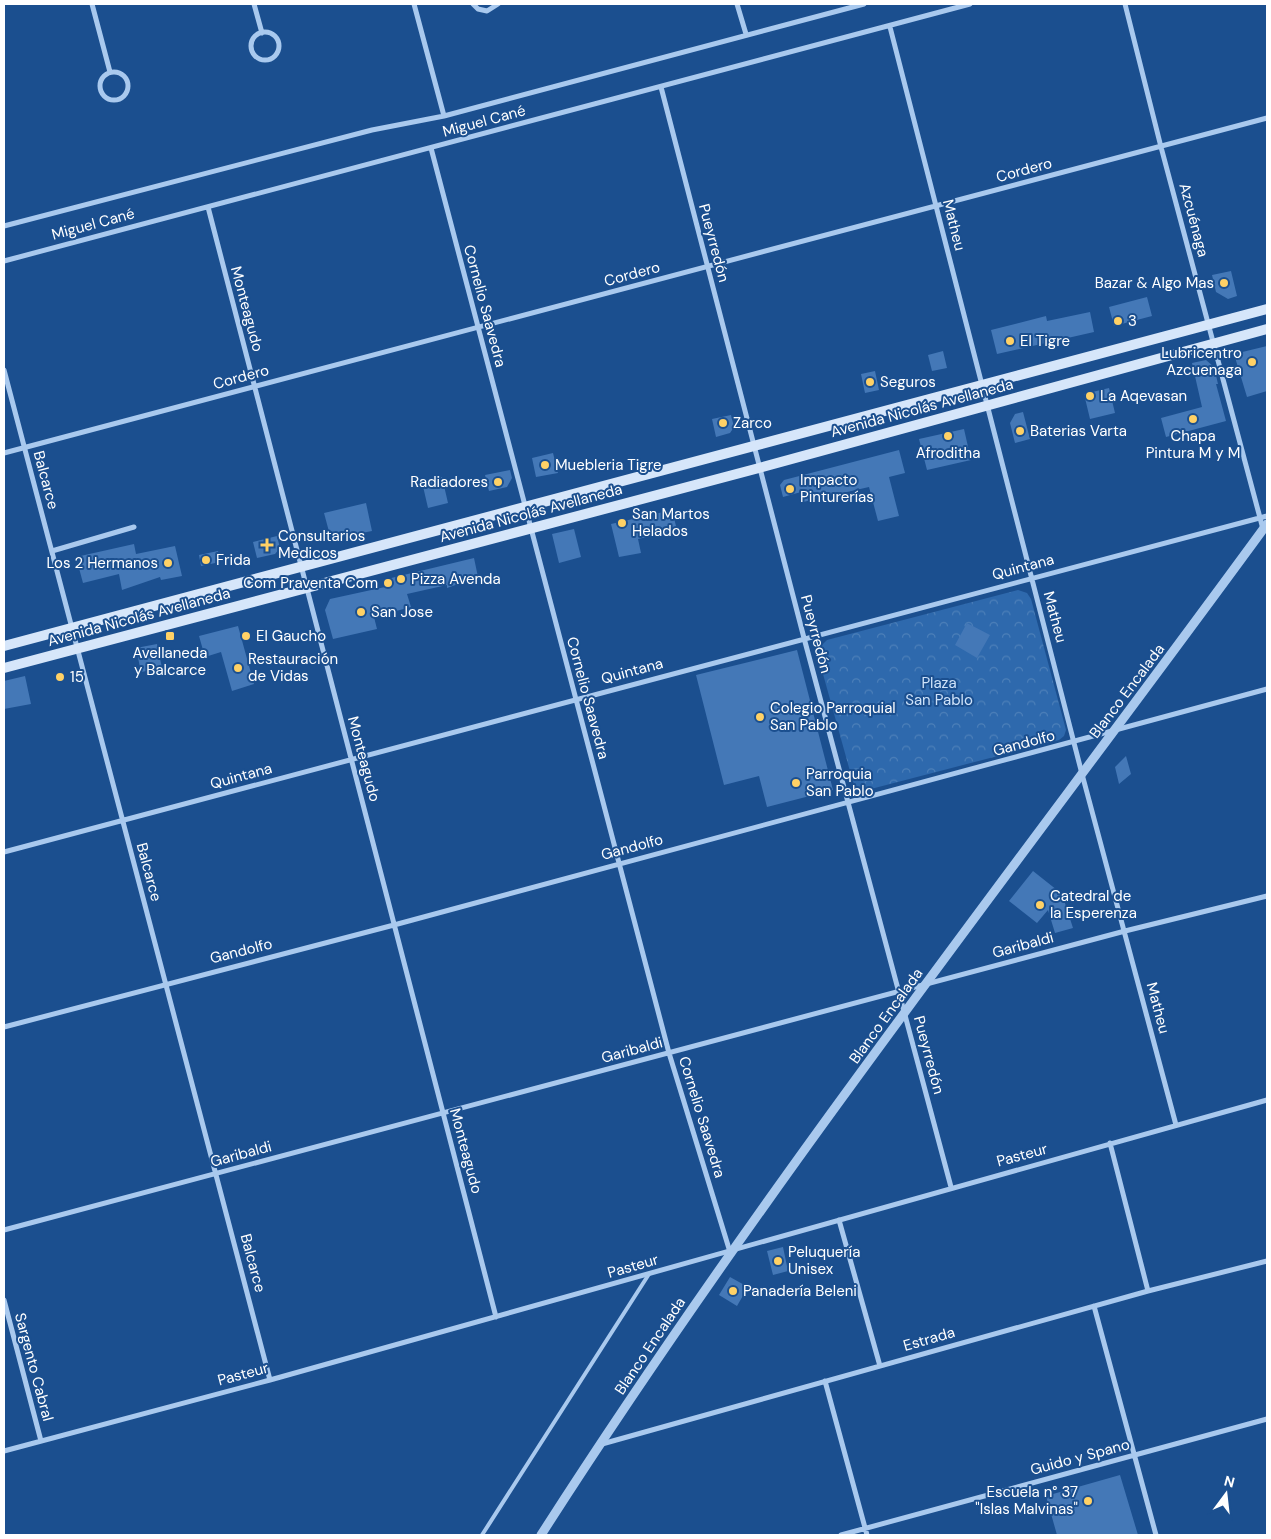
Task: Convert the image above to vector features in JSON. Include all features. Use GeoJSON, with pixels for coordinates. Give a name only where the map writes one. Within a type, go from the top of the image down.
{"type":"FeatureCollection","features":[{"type":"Feature","properties":{"kind":"main road","name":"Avenida Nicolás Avellaneda"},"geometry":{"type":"LineString","coordinates":[[4,646],[1267,309]]}},
{"type":"Feature","properties":{"kind":"main road","name":"Avenida Nicolás Avellaneda"},"geometry":{"type":"LineString","coordinates":[[4,668],[759,468],[1267,329]]}},
{"type":"Feature","properties":{"kind":"street"},"geometry":{"type":"LineString","coordinates":[[92,4],[110,72]]}},
{"type":"Feature","properties":{"kind":"street"},"geometry":{"type":"LineString","coordinates":[[254,4],[262,33]]}},
{"type":"Feature","properties":{"kind":"street"},"geometry":{"type":"LineString","coordinates":[[414,4],[444,116]]}},
{"type":"Feature","properties":{"kind":"street"},"geometry":{"type":"LineString","coordinates":[[474,4],[478,9],[487,11],[498,4]]}},
{"type":"Feature","properties":{"kind":"street"},"geometry":{"type":"LineString","coordinates":[[738,4],[746,34]]}},
{"type":"Feature","properties":{"kind":"street"},"geometry":{"type":"LineString","coordinates":[[4,226],[372,130],[444,116],[864,4]]}},
{"type":"Feature","properties":{"kind":"street","name":"Miguel Cané"},"geometry":{"type":"LineString","coordinates":[[4,261],[890,27],[970,4]]}},
{"type":"Feature","properties":{"kind":"street","name":"Azcuénaga"},"geometry":{"type":"LineString","coordinates":[[1125,4],[1161,147],[1264,524]]}},
{"type":"Feature","properties":{"kind":"street","name":"Matheu"},"geometry":{"type":"LineString","coordinates":[[890,27],[989,405],[1082,774],[1176,1125]]}},
{"type":"Feature","properties":{"kind":"street"},"geometry":{"type":"LineString","coordinates":[[262,33],[272,33],[278,40],[279,50],[269,60],[260,59],[252,50],[254,37],[262,33]]}},
{"type":"Feature","properties":{"kind":"street"},"geometry":{"type":"LineString","coordinates":[[110,72],[119,73],[127,82],[124,95],[117,100],[108,99],[100,92],[100,82],[110,72]]}},
{"type":"Feature","properties":{"kind":"street","name":"Pueyrredón"},"geometry":{"type":"LineString","coordinates":[[661,87],[759,468],[951,1187]]}},
{"type":"Feature","properties":{"kind":"street","name":"Cordero"},"geometry":{"type":"LineString","coordinates":[[4,453],[1267,118]]}},
{"type":"Feature","properties":{"kind":"street","name":"Cornelio Saavedra"},"geometry":{"type":"LineString","coordinates":[[431,148],[670,1053],[730,1252]]}},
{"type":"Feature","properties":{"kind":"street","name":"Monteagudo"},"geometry":{"type":"LineString","coordinates":[[208,207],[496,1317]]}},
{"type":"Feature","properties":{"kind":"street","name":"Balcarce"},"geometry":{"type":"LineString","coordinates":[[4,370],[270,1380]]}},
{"type":"Feature","properties":{"kind":"street","name":"Quintana"},"geometry":{"type":"LineString","coordinates":[[4,852],[1032,578],[1264,524],[1267,516]]}},
{"type":"Feature","properties":{"kind":"street","name":"Blanco Encalada"},"geometry":{"type":"LineString","coordinates":[[541,1535],[599,1444],[730,1252],[1264,524]]}},
{"type":"Feature","properties":{"kind":"street"},"geometry":{"type":"LineString","coordinates":[[52,551],[134,528]]}},
{"type":"Feature","properties":{"kind":"street","name":"Gandolfo"},"geometry":{"type":"LineString","coordinates":[[4,1027],[850,803],[1267,689]]}},
{"type":"Feature","properties":{"kind":"street","name":"Garibaldi"},"geometry":{"type":"LineString","coordinates":[[4,1230],[1125,931],[1267,896]]}},
{"type":"Feature","properties":{"kind":"street","name":"Pasteur"},"geometry":{"type":"LineString","coordinates":[[4,1450],[270,1380],[730,1252],[951,1187],[1267,1100]]}},
{"type":"Feature","properties":{"kind":"street"},"geometry":{"type":"LineString","coordinates":[[1110,1143],[1148,1291]]}},
{"type":"Feature","properties":{"kind":"street"},"geometry":{"type":"LineString","coordinates":[[839,1220],[880,1366]]}},
{"type":"Feature","properties":{"kind":"street","name":"Estrada"},"geometry":{"type":"LineString","coordinates":[[599,1444],[1148,1291],[1267,1260]]}},
{"type":"Feature","properties":{"kind":"street","name":"Sargento Cabral"},"geometry":{"type":"LineString","coordinates":[[4,1300],[41,1440]]}},
{"type":"Feature","properties":{"kind":"street"},"geometry":{"type":"LineString","coordinates":[[1094,1306],[1133,1456],[1156,1535]]}},
{"type":"Feature","properties":{"kind":"street"},"geometry":{"type":"LineString","coordinates":[[825,1381],[867,1535]]}},
{"type":"Feature","properties":{"kind":"street","name":"Guido y Spano"},"geometry":{"type":"LineString","coordinates":[[841,1535],[1267,1419]]}},
{"type":"Feature","properties":{"kind":"lane"},"geometry":{"type":"LineString","coordinates":[[482,1535],[649,1274]]}},
{"type":"Feature","properties":{"kind":"green space","name":"Plaza San Pablo"},"geometry":{"type":"Polygon","coordinates":[[[1018,590],[1027,593],[1031,599],[1066,730],[1064,736],[1059,740],[867,790],[858,788],[853,782],[818,656],[820,647],[827,640],[1018,590]]]}},
{"type":"Feature","properties":{"kind":"building","name":"Bazar & Algo Mas"},"geometry":{"type":"Polygon","coordinates":[[[1231,271],[1237,296],[1228,299],[1216,292],[1212,275],[1231,271]]]}},
{"type":"Feature","properties":{"kind":"building"},"geometry":{"type":"Polygon","coordinates":[[[1147,297],[1152,316],[1114,326],[1109,307],[1147,297]]]}},
{"type":"Feature","properties":{"kind":"building"},"geometry":{"type":"Polygon","coordinates":[[[1090,312],[1094,332],[997,354],[991,330],[1046,316],[1047,321],[1090,312]]]}},
{"type":"Feature","properties":{"kind":"building"},"geometry":{"type":"Polygon","coordinates":[[[1267,346],[1267,391],[1247,397],[1234,354],[1267,346]]]}},
{"type":"Feature","properties":{"kind":"building"},"geometry":{"type":"Polygon","coordinates":[[[943,351],[947,368],[932,371],[928,355],[943,351]]]}},
{"type":"Feature","properties":{"kind":"building"},"geometry":{"type":"Polygon","coordinates":[[[1206,360],[1214,367],[1218,384],[1216,384],[1226,421],[1166,437],[1161,418],[1202,407],[1192,363],[1206,360]]]}},
{"type":"Feature","properties":{"kind":"building","name":"Seguros"},"geometry":{"type":"Polygon","coordinates":[[[875,371],[879,390],[865,393],[861,374],[875,371]]]}},
{"type":"Feature","properties":{"kind":"building"},"geometry":{"type":"Polygon","coordinates":[[[1109,388],[1115,413],[1090,419],[1084,394],[1109,388]]]}},
{"type":"Feature","properties":{"kind":"building","name":"Baterias Varta"},"geometry":{"type":"Polygon","coordinates":[[[1023,412],[1030,439],[1015,443],[1010,423],[1015,414],[1023,412]]]}},
{"type":"Feature","properties":{"kind":"building","name":"Zarco"},"geometry":{"type":"Polygon","coordinates":[[[731,415],[734,427],[730,433],[716,437],[712,419],[731,415]]]}},
{"type":"Feature","properties":{"kind":"building"},"geometry":{"type":"Polygon","coordinates":[[[964,429],[971,460],[927,470],[919,439],[964,429]]]}},
{"type":"Feature","properties":{"kind":"building"},"geometry":{"type":"Polygon","coordinates":[[[899,450],[905,473],[889,477],[899,516],[878,521],[869,487],[803,502],[801,492],[783,497],[780,485],[784,480],[899,450]]]}},
{"type":"Feature","properties":{"kind":"building","name":"Muebleria Tigre"},"geometry":{"type":"Polygon","coordinates":[[[553,453],[558,473],[536,477],[532,458],[553,453]]]}},
{"type":"Feature","properties":{"kind":"building","name":"Radiadores"},"geometry":{"type":"Polygon","coordinates":[[[510,470],[512,478],[507,487],[489,491],[485,475],[510,470]]]}},
{"type":"Feature","properties":{"kind":"building"},"geometry":{"type":"Polygon","coordinates":[[[442,477],[448,503],[428,508],[422,482],[442,477]]]}},
{"type":"Feature","properties":{"kind":"building"},"geometry":{"type":"Polygon","coordinates":[[[366,503],[372,531],[331,539],[324,513],[366,503]]]}},
{"type":"Feature","properties":{"kind":"building"},"geometry":{"type":"Polygon","coordinates":[[[672,510],[677,530],[638,539],[641,553],[619,557],[611,524],[672,510]]]}},
{"type":"Feature","properties":{"kind":"building"},"geometry":{"type":"Polygon","coordinates":[[[574,529],[581,557],[559,563],[552,534],[574,529]]]}},
{"type":"Feature","properties":{"kind":"building","name":"Consultarios Medicos"},"geometry":{"type":"Polygon","coordinates":[[[277,536],[280,548],[275,554],[257,558],[253,542],[277,536]]]}},
{"type":"Feature","properties":{"kind":"building"},"geometry":{"type":"Polygon","coordinates":[[[134,544],[136,554],[175,546],[182,576],[161,580],[160,577],[122,590],[119,574],[83,583],[76,557],[134,544]]]}},
{"type":"Feature","properties":{"kind":"building"},"geometry":{"type":"Polygon","coordinates":[[[218,551],[220,562],[201,566],[199,555],[218,551]]]}},
{"type":"Feature","properties":{"kind":"building"},"geometry":{"type":"Polygon","coordinates":[[[474,558],[478,577],[447,588],[447,585],[407,594],[411,607],[374,617],[377,629],[333,639],[325,610],[330,599],[385,587],[383,580],[474,558]]]}},
{"type":"Feature","properties":{"kind":"building"},"geometry":{"type":"Polygon","coordinates":[[[967,623],[990,635],[977,658],[955,645],[967,623]]]}},
{"type":"Feature","properties":{"kind":"building","name":"Restauración de Vidas"},"geometry":{"type":"Polygon","coordinates":[[[238,626],[254,684],[232,691],[221,652],[205,657],[199,636],[238,626]]]}},
{"type":"Feature","properties":{"kind":"building"},"geometry":{"type":"Polygon","coordinates":[[[157,644],[162,668],[141,672],[136,648],[157,644]]]}},
{"type":"Feature","properties":{"kind":"building","name":"Colegio Parroquial San Pablo"},"geometry":{"type":"Polygon","coordinates":[[[797,650],[833,790],[767,807],[759,776],[724,785],[696,675],[797,650]]]}},
{"type":"Feature","properties":{"kind":"building"},"geometry":{"type":"Polygon","coordinates":[[[25,676],[31,704],[4,709],[4,681],[25,676]]]}},
{"type":"Feature","properties":{"kind":"building"},"geometry":{"type":"Polygon","coordinates":[[[1126,756],[1131,774],[1119,784],[1115,767],[1126,756]]]}},
{"type":"Feature","properties":{"kind":"building","name":"Catedral de la Esperenza"},"geometry":{"type":"Polygon","coordinates":[[[1033,871],[1062,894],[1073,928],[1055,933],[1048,910],[1037,923],[1009,901],[1033,871]]]}},
{"type":"Feature","properties":{"kind":"building","name":"Peluquería Unisex"},"geometry":{"type":"Polygon","coordinates":[[[783,1247],[788,1271],[773,1275],[767,1251],[783,1247]]]}},
{"type":"Feature","properties":{"kind":"building","name":"Panadería Beleni"},"geometry":{"type":"Polygon","coordinates":[[[730,1277],[748,1287],[737,1306],[719,1295],[730,1277]]]}},
{"type":"Feature","properties":{"kind":"building","name":"Escuela n° 37 \"Islas Malvinas\""},"geometry":{"type":"Polygon","coordinates":[[[1120,1475],[1138,1535],[1057,1535],[1046,1496],[1120,1475]]]}},
{"type":"Feature","properties":{"kind":"place","name":"Bazar & Algo Mas"},"geometry":{"type":"Point","coordinates":[1224,283]}},
{"type":"Feature","properties":{"kind":"place","name":"3"},"geometry":{"type":"Point","coordinates":[1118,321]}},
{"type":"Feature","properties":{"kind":"place","name":"El Tigre"},"geometry":{"type":"Point","coordinates":[1010,341]}},
{"type":"Feature","properties":{"kind":"place","name":"Lubricentro Azcuenaga"},"geometry":{"type":"Point","coordinates":[1252,362]}},
{"type":"Feature","properties":{"kind":"place","name":"Seguros"},"geometry":{"type":"Point","coordinates":[870,382]}},
{"type":"Feature","properties":{"kind":"place","name":"La Aqevasan"},"geometry":{"type":"Point","coordinates":[1090,396]}},
{"type":"Feature","properties":{"kind":"place","name":"Chapa Pintura M y M"},"geometry":{"type":"Point","coordinates":[1193,419]}},
{"type":"Feature","properties":{"kind":"place","name":"Zarco"},"geometry":{"type":"Point","coordinates":[723,423]}},
{"type":"Feature","properties":{"kind":"place","name":"Baterias Varta"},"geometry":{"type":"Point","coordinates":[1020,431]}},
{"type":"Feature","properties":{"kind":"place","name":"Afroditha"},"geometry":{"type":"Point","coordinates":[948,436]}},
{"type":"Feature","properties":{"kind":"place","name":"Muebleria Tigre"},"geometry":{"type":"Point","coordinates":[545,465]}},
{"type":"Feature","properties":{"kind":"place","name":"Radiadores"},"geometry":{"type":"Point","coordinates":[498,482]}},
{"type":"Feature","properties":{"kind":"place","name":"Impacto Pinturerías"},"geometry":{"type":"Point","coordinates":[790,489]}},
{"type":"Feature","properties":{"kind":"place","name":"San Martos Helados"},"geometry":{"type":"Point","coordinates":[622,523]}},
{"type":"Feature","properties":{"kind":"place","name":"Consultarios Medicos"},"geometry":{"type":"Point","coordinates":[267,545]}},
{"type":"Feature","properties":{"kind":"place","name":"Frida"},"geometry":{"type":"Point","coordinates":[206,560]}},
{"type":"Feature","properties":{"kind":"place","name":"Los 2 Hermanos"},"geometry":{"type":"Point","coordinates":[168,563]}},
{"type":"Feature","properties":{"kind":"place","name":"Pizza Avenda"},"geometry":{"type":"Point","coordinates":[401,579]}},
{"type":"Feature","properties":{"kind":"place","name":"Com Praventa Com"},"geometry":{"type":"Point","coordinates":[388,583]}},
{"type":"Feature","properties":{"kind":"place","name":"San Jose"},"geometry":{"type":"Point","coordinates":[361,612]}},
{"type":"Feature","properties":{"kind":"place","name":"Avellaneda y Balcarce"},"geometry":{"type":"Point","coordinates":[170,636]}},
{"type":"Feature","properties":{"kind":"place","name":"El Gaucho"},"geometry":{"type":"Point","coordinates":[246,636]}},
{"type":"Feature","properties":{"kind":"place","name":"Restauración de Vidas"},"geometry":{"type":"Point","coordinates":[238,668]}},
{"type":"Feature","properties":{"kind":"place","name":"15"},"geometry":{"type":"Point","coordinates":[60,677]}},
{"type":"Feature","properties":{"kind":"place","name":"Colegio Parroquial San Pablo"},"geometry":{"type":"Point","coordinates":[760,717]}},
{"type":"Feature","properties":{"kind":"place","name":"Parroquia San Pablo"},"geometry":{"type":"Point","coordinates":[796,783]}},
{"type":"Feature","properties":{"kind":"place","name":"Catedral de la Esperenza"},"geometry":{"type":"Point","coordinates":[1040,905]}},
{"type":"Feature","properties":{"kind":"place","name":"Peluquería Unisex"},"geometry":{"type":"Point","coordinates":[778,1261]}},
{"type":"Feature","properties":{"kind":"place","name":"Panadería Beleni"},"geometry":{"type":"Point","coordinates":[733,1291]}},
{"type":"Feature","properties":{"kind":"place","name":"Escuela n° 37 \"Islas Malvinas\""},"geometry":{"type":"Point","coordinates":[1088,1501]}}]}
